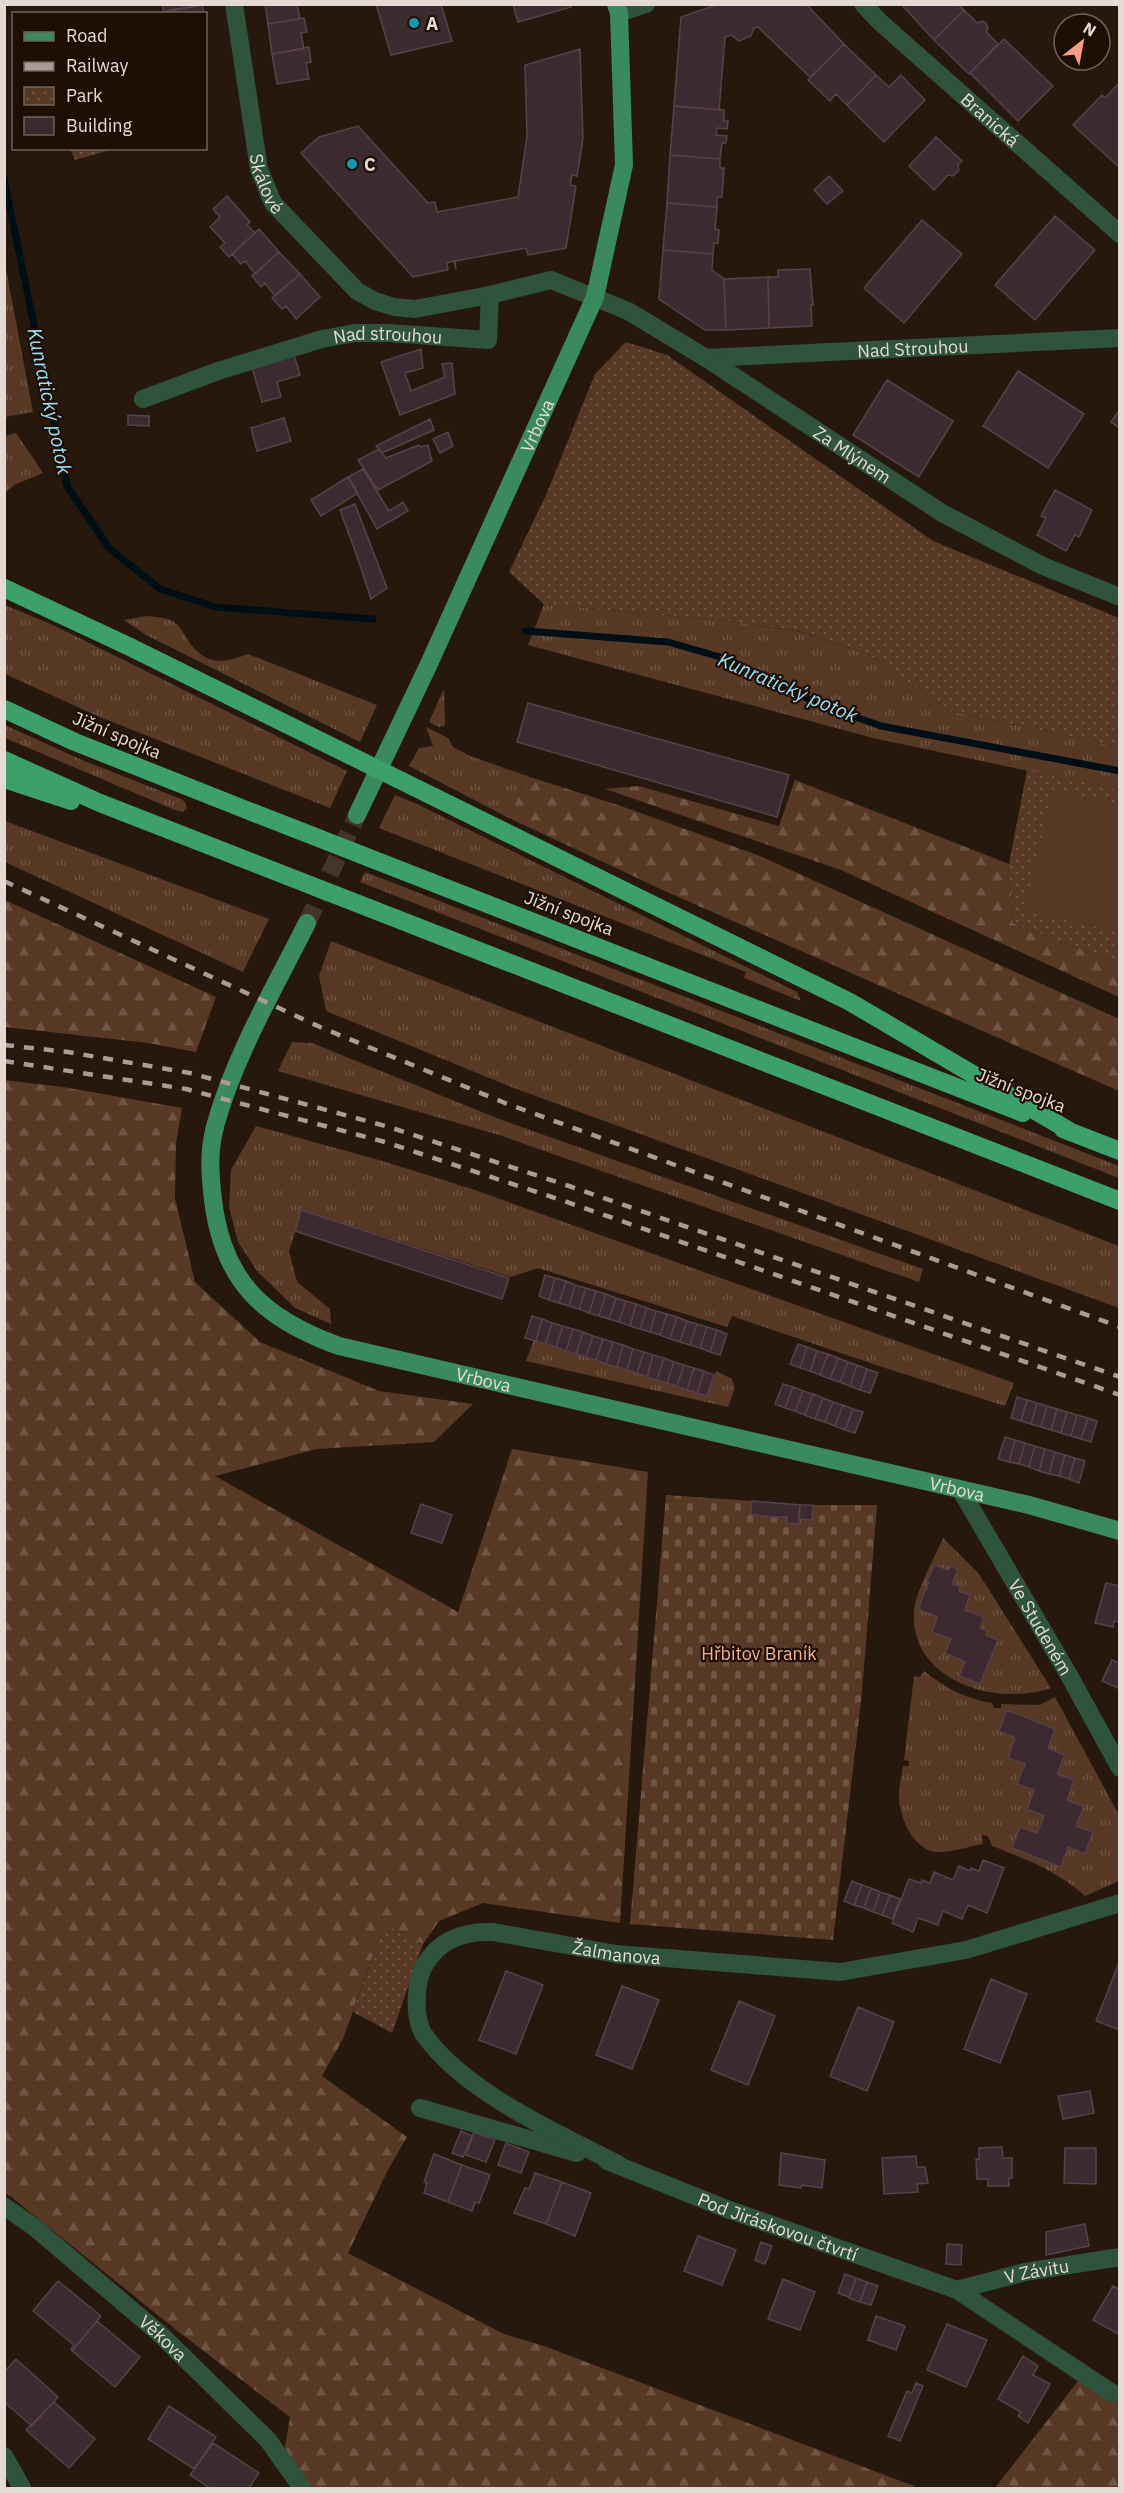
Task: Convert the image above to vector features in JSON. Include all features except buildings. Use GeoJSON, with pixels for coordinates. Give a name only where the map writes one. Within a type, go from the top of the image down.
{"type":"FeatureCollection","features":[{"type":"Feature","properties":{"kind":"highway"},"geometry":{"type":"LineString","coordinates":[[4,588],[45,605],[850,1002],[1072,1132]]}},
{"type":"Feature","properties":{"kind":"highway","name":"Jižní spojka"},"geometry":{"type":"LineString","coordinates":[[4,709],[75,742],[1119,1151]]}},
{"type":"Feature","properties":{"kind":"highway"},"geometry":{"type":"LineString","coordinates":[[4,760],[100,803],[1119,1201]]}},
{"type":"Feature","properties":{"kind":"highway"},"geometry":{"type":"LineString","coordinates":[[4,779],[227,852]]}},
{"type":"Feature","properties":{"kind":"main road","name":"Vrbova"},"geometry":{"type":"LineString","coordinates":[[357,814],[428,666],[595,297],[624,165],[618,9]]}},
{"type":"Feature","properties":{"kind":"main road","name":"Vrbova"},"geometry":{"type":"LineString","coordinates":[[307,923],[243,1054],[215,1124],[208,1163],[217,1230],[229,1264],[254,1296],[282,1320],[304,1334],[339,1346],[1029,1505],[1119,1531]]}},
{"type":"Feature","properties":{"kind":"street","name":"Skálové"},"geometry":{"type":"LineString","coordinates":[[234,4],[259,169],[273,203],[357,291],[375,302],[394,307],[425,308],[490,296]]}},
{"type":"Feature","properties":{"kind":"street"},"geometry":{"type":"LineString","coordinates":[[618,9],[646,4]]}},
{"type":"Feature","properties":{"kind":"street","name":"Branická"},"geometry":{"type":"LineString","coordinates":[[863,4],[889,30],[1119,234]]}},
{"type":"Feature","properties":{"kind":"street"},"geometry":{"type":"LineString","coordinates":[[490,296],[551,280],[595,297]]}},
{"type":"Feature","properties":{"kind":"street","name":"Nad strouhou"},"geometry":{"type":"LineString","coordinates":[[142,399],[218,371],[322,339],[355,333],[488,340],[490,296]]}},
{"type":"Feature","properties":{"kind":"street","name":"Za Mlýnem"},"geometry":{"type":"LineString","coordinates":[[595,297],[636,316],[706,357],[942,513],[1043,566],[1119,597]]}},
{"type":"Feature","properties":{"kind":"street","name":"Nad Strouhou"},"geometry":{"type":"LineString","coordinates":[[706,357],[1119,338]]}},
{"type":"Feature","properties":{"kind":"street","name":"Ve Studeném"},"geometry":{"type":"LineString","coordinates":[[960,1489],[1070,1677],[1119,1768]]}},
{"type":"Feature","properties":{"kind":"street","name":"Žalmanova"},"geometry":{"type":"LineString","coordinates":[[618,2164],[548,2129],[465,2078],[423,2034],[417,2008],[417,1987],[423,1968],[434,1950],[451,1939],[473,1931],[493,1932],[616,1954],[840,1972],[966,1950],[1119,1903]]}},
{"type":"Feature","properties":{"kind":"street","name":"Pod Jiráskovou čtvrtí"},"geometry":{"type":"LineString","coordinates":[[420,2108],[618,2164],[727,2209],[957,2290],[1112,2393]]}},
{"type":"Feature","properties":{"kind":"street","name":"Věkova"},"geometry":{"type":"LineString","coordinates":[[4,2206],[34,2227],[159,2333],[268,2440],[294,2486]]}},
{"type":"Feature","properties":{"kind":"street","name":"V Závitu"},"geometry":{"type":"LineString","coordinates":[[957,2290],[1025,2272],[1119,2257]]}},
{"type":"Feature","properties":{"kind":"street"},"geometry":{"type":"LineString","coordinates":[[4,2456],[22,2488]]}},
{"type":"Feature","properties":{"kind":"green space"},"geometry":{"type":"Polygon","coordinates":[[[70,150],[110,150],[75,160],[70,150]]]}},
{"type":"Feature","properties":{"kind":"green space"},"geometry":{"type":"Polygon","coordinates":[[[5,264],[33,412],[5,417],[4,416],[5,264]]]}},
{"type":"Feature","properties":{"kind":"green space"},"geometry":{"type":"Polygon","coordinates":[[[626,342],[667,355],[933,541],[1119,618],[1119,747],[950,711],[866,653],[798,631],[728,621],[544,604],[509,572],[546,495],[595,374],[626,342]]]}},
{"type":"Feature","properties":{"kind":"green space"},"geometry":{"type":"Polygon","coordinates":[[[16,433],[43,473],[14,485],[5,493],[5,436],[16,433]]]}},
{"type":"Feature","properties":{"kind":"green space"},"geometry":{"type":"Polygon","coordinates":[[[544,604],[728,621],[797,631],[866,653],[950,711],[1119,747],[1119,790],[873,738],[528,645],[544,604]]]}},
{"type":"Feature","properties":{"kind":"green space"},"geometry":{"type":"Polygon","coordinates":[[[5,605],[53,625],[347,771],[330,808],[102,718],[5,674],[5,605]]]}},
{"type":"Feature","properties":{"kind":"green space"},"geometry":{"type":"Polygon","coordinates":[[[146,616],[164,618],[174,622],[194,648],[208,658],[222,661],[248,654],[377,705],[360,742],[146,635],[124,620],[146,616]]]}},
{"type":"Feature","properties":{"kind":"green space"},"geometry":{"type":"Polygon","coordinates":[[[444,689],[445,725],[439,727],[429,722],[444,689]]]}},
{"type":"Feature","properties":{"kind":"green space"},"geometry":{"type":"Polygon","coordinates":[[[5,725],[82,760],[181,799],[187,808],[183,812],[175,810],[5,738],[5,725]]]}},
{"type":"Feature","properties":{"kind":"green space"},"geometry":{"type":"Polygon","coordinates":[[[426,727],[448,738],[453,747],[470,756],[527,776],[509,818],[409,766],[419,748],[433,746],[426,727]]]}},
{"type":"Feature","properties":{"kind":"green space"},"geometry":{"type":"Polygon","coordinates":[[[1027,770],[1119,790],[1119,963],[1013,923],[1009,864],[1027,770]]]}},
{"type":"Feature","properties":{"kind":"green space"},"geometry":{"type":"Polygon","coordinates":[[[527,776],[621,806],[760,856],[1119,1019],[1119,1091],[667,892],[509,818],[527,776]]]}},
{"type":"Feature","properties":{"kind":"green space"},"geometry":{"type":"Polygon","coordinates":[[[795,780],[1009,864],[1013,923],[1119,963],[1119,997],[841,870],[605,789],[639,786],[779,826],[795,780]]]}},
{"type":"Feature","properties":{"kind":"green space"},"geometry":{"type":"Polygon","coordinates":[[[1052,789],[1119,804],[1119,932],[1025,911],[1052,789]]]}},
{"type":"Feature","properties":{"kind":"green space"},"geometry":{"type":"Polygon","coordinates":[[[395,795],[797,992],[801,1001],[744,978],[746,972],[379,828],[395,795]]]}},
{"type":"Feature","properties":{"kind":"green space"},"geometry":{"type":"Polygon","coordinates":[[[5,821],[269,919],[243,972],[5,862],[5,821]]]}},
{"type":"Feature","properties":{"kind":"green space"},"geometry":{"type":"Polygon","coordinates":[[[365,872],[1119,1166],[1119,1178],[360,882],[365,872]]]}},
{"type":"Feature","properties":{"kind":"green space"},"geometry":{"type":"Polygon","coordinates":[[[5,900],[216,997],[196,1052],[148,1043],[5,1027],[5,900]]]}},
{"type":"Feature","properties":{"kind":"green space"},"geometry":{"type":"Polygon","coordinates":[[[331,941],[1119,1246],[1119,1308],[511,1087],[326,1011],[319,976],[331,941]]]}},
{"type":"Feature","properties":{"kind":"green space"},"geometry":{"type":"Polygon","coordinates":[[[292,1042],[312,1043],[499,1119],[923,1269],[919,1282],[499,1135],[278,1071],[292,1042]]]}},
{"type":"Feature","properties":{"kind":"green space"},"geometry":{"type":"Polygon","coordinates":[[[4,1080],[63,1087],[182,1108],[176,1143],[175,1198],[195,1282],[260,1342],[379,1391],[473,1404],[434,1442],[317,1449],[215,1476],[458,1612],[512,1449],[648,1472],[620,1923],[483,1903],[439,1921],[423,1944],[384,1924],[343,2039],[322,2076],[407,2137],[388,2170],[348,2253],[504,2334],[544,2346],[919,2488],[312,2488],[284,2453],[290,2417],[175,2329],[5,2192],[4,1080]]]}},
{"type":"Feature","properties":{"kind":"green space"},"geometry":{"type":"Polygon","coordinates":[[[256,1126],[379,1160],[472,1189],[1014,1383],[1005,1406],[732,1316],[727,1327],[538,1268],[511,1277],[302,1210],[289,1251],[297,1282],[330,1309],[331,1324],[295,1308],[257,1271],[238,1242],[229,1207],[231,1170],[256,1126]]]}},
{"type":"Feature","properties":{"kind":"green space"},"geometry":{"type":"Polygon","coordinates":[[[534,1340],[707,1396],[716,1371],[732,1379],[735,1388],[728,1407],[526,1361],[534,1340]]]}},
{"type":"Feature","properties":{"kind":"green space","name":"Hřbitov Braník"},"geometry":{"type":"Polygon","coordinates":[[[666,1495],[752,1501],[751,1514],[787,1517],[786,1523],[798,1524],[799,1519],[812,1520],[813,1505],[877,1505],[862,1692],[833,1940],[630,1924],[666,1495]]]}},
{"type":"Feature","properties":{"kind":"green space"},"geometry":{"type":"Polygon","coordinates":[[[943,1538],[979,1574],[1051,1688],[1029,1693],[1006,1694],[983,1690],[960,1683],[941,1671],[926,1655],[916,1635],[915,1603],[943,1538]],[[935,1565],[926,1581],[929,1582],[918,1609],[937,1617],[932,1631],[951,1639],[946,1653],[965,1662],[960,1676],[980,1684],[998,1640],[986,1635],[988,1631],[980,1628],[984,1617],[965,1610],[970,1595],[959,1591],[960,1587],[952,1584],[958,1569],[948,1570],[935,1565]]]}},
{"type":"Feature","properties":{"kind":"green space"},"geometry":{"type":"Polygon","coordinates":[[[924,1671],[956,1692],[992,1703],[994,1708],[1001,1708],[1001,1704],[1040,1705],[1055,1697],[1119,1815],[1119,1881],[1085,1896],[1052,1872],[992,1846],[988,1836],[982,1835],[983,1844],[942,1852],[928,1850],[914,1839],[901,1812],[899,1787],[903,1766],[909,1766],[909,1761],[904,1760],[914,1676],[920,1677],[924,1671]],[[1007,1710],[999,1731],[1015,1738],[1008,1757],[1025,1764],[1017,1784],[1034,1790],[1027,1809],[1044,1816],[1037,1833],[1061,1867],[1068,1847],[1085,1853],[1093,1832],[1076,1826],[1084,1807],[1067,1800],[1074,1781],[1057,1774],[1065,1755],[1048,1748],[1055,1729],[1007,1710]]]}},
{"type":"Feature","properties":{"kind":"green space"},"geometry":{"type":"Polygon","coordinates":[[[384,1924],[423,1944],[392,2033],[353,2012],[384,1924]]]}},
{"type":"Feature","properties":{"kind":"green space"},"geometry":{"type":"Polygon","coordinates":[[[1078,2381],[1116,2384],[1120,2388],[1119,2488],[995,2488],[1078,2381]]]}},
{"type":"Feature","properties":{"kind":"waterway","name":"Kunratický potok"},"geometry":{"type":"LineString","coordinates":[[4,179],[67,486],[109,548],[160,589],[215,607],[373,619]]}},
{"type":"Feature","properties":{"kind":"waterway","name":"Kunratický potok"},"geometry":{"type":"LineString","coordinates":[[526,631],[668,642],[727,659],[819,704],[881,726],[1120,771]]}},
{"type":"Feature","properties":{"kind":"tunnel"},"geometry":{"type":"LineString","coordinates":[[307,923],[357,815]]}},
{"type":"Feature","properties":{"kind":"railway"},"geometry":{"type":"LineString","coordinates":[[4,881],[320,1027],[505,1103],[1120,1327]]}},
{"type":"Feature","properties":{"kind":"railway"},"geometry":{"type":"LineString","coordinates":[[4,1045],[68,1052],[190,1073],[389,1127],[569,1186],[1120,1377]]}},
{"type":"Feature","properties":{"kind":"railway"},"geometry":{"type":"LineString","coordinates":[[4,1061],[186,1089],[385,1142],[564,1201],[1120,1395]]}},
{"type":"Feature","properties":{"kind":"place","name":"A"},"geometry":{"type":"Point","coordinates":[414,23]}},
{"type":"Feature","properties":{"kind":"place","name":"C"},"geometry":{"type":"Point","coordinates":[352,164]}}]}
